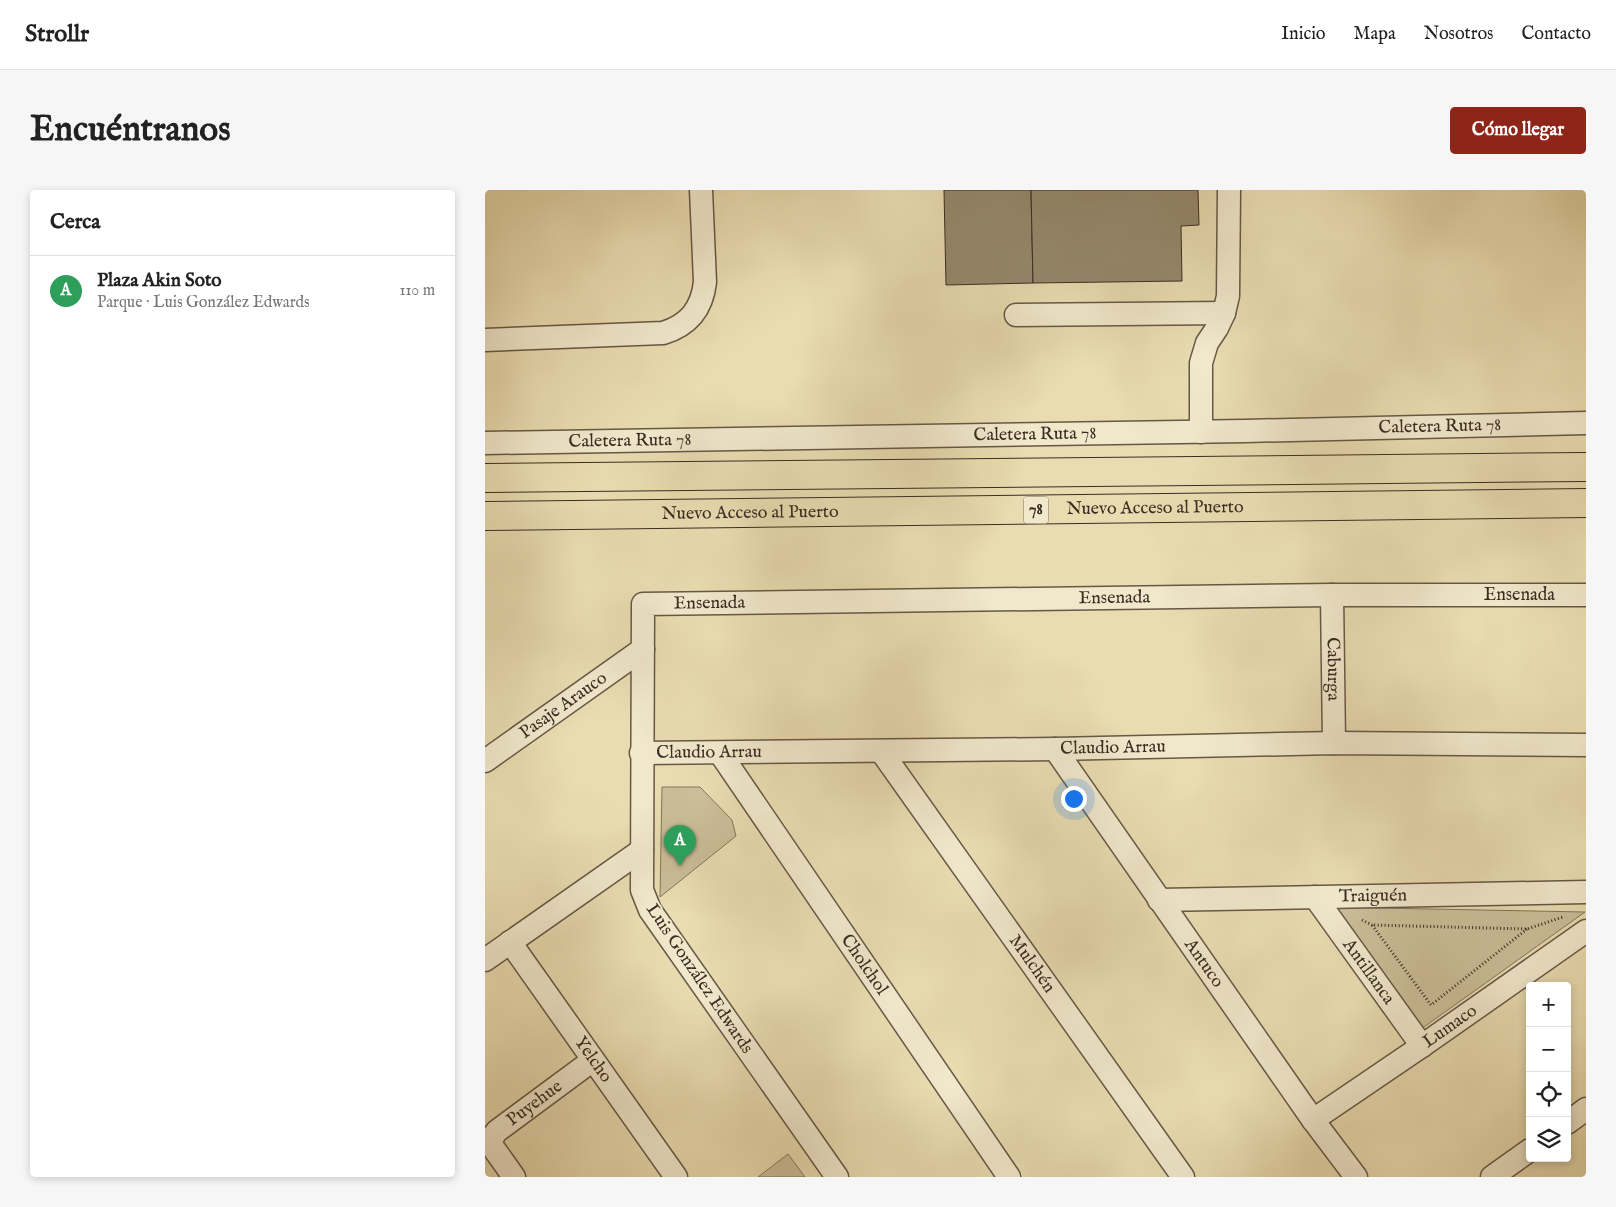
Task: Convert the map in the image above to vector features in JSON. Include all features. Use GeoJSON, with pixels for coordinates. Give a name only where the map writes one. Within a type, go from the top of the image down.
{"type":"FeatureCollection","features":[{"type":"Feature","properties":{"kind":"highway","name":"Nuevo Acceso al Puerto"},"geometry":{"type":"LineString","coordinates":[[485,478],[1586,467]]}},
{"type":"Feature","properties":{"kind":"highway","name":"Nuevo Acceso al Puerto"},"geometry":{"type":"LineString","coordinates":[[485,516],[1586,504]]}},
{"type":"Feature","properties":{"kind":"street"},"geometry":{"type":"LineString","coordinates":[[485,340],[663,333],[675,330],[694,314],[700,304],[703,293],[705,282],[701,190]]}},
{"type":"Feature","properties":{"kind":"street"},"geometry":{"type":"LineString","coordinates":[[1201,432],[1201,363],[1207,343],[1224,313],[1228,296],[1229,190]]}},
{"type":"Feature","properties":{"kind":"street"},"geometry":{"type":"LineString","coordinates":[[1016,315],[1224,313]]}},
{"type":"Feature","properties":{"kind":"street","name":"Caletera Ruta 78"},"geometry":{"type":"LineString","coordinates":[[485,443],[1201,432],[1586,423]]}},
{"type":"Feature","properties":{"kind":"street","name":"Ensenada"},"geometry":{"type":"LineString","coordinates":[[643,604],[1332,595],[1586,595]]}},
{"type":"Feature","properties":{"kind":"street","name":"Caburga"},"geometry":{"type":"LineString","coordinates":[[1332,595],[1334,743]]}},
{"type":"Feature","properties":{"kind":"street","name":"Luis González Edwards"},"geometry":{"type":"LineString","coordinates":[[643,604],[642,890],[650,910],[837,1177]]}},
{"type":"Feature","properties":{"kind":"street","name":"Pasaje Arauco"},"geometry":{"type":"LineString","coordinates":[[485,760],[643,649]]}},
{"type":"Feature","properties":{"kind":"street","name":"Claudio Arrau"},"geometry":{"type":"LineString","coordinates":[[641,754],[1055,749],[1334,743],[1586,745]]}},
{"type":"Feature","properties":{"kind":"street","name":"Antuco"},"geometry":{"type":"LineString","coordinates":[[1055,749],[1313,1120],[1356,1177]]}},
{"type":"Feature","properties":{"kind":"street","name":"Mulchén"},"geometry":{"type":"LineString","coordinates":[[881,751],[1183,1177]]}},
{"type":"Feature","properties":{"kind":"street","name":"Cholchol"},"geometry":{"type":"LineString","coordinates":[[720,753],[1009,1177]]}},
{"type":"Feature","properties":{"kind":"street"},"geometry":{"type":"LineString","coordinates":[[485,960],[642,850]]}},
{"type":"Feature","properties":{"kind":"street","name":"Traiguén"},"geometry":{"type":"LineString","coordinates":[[1159,900],[1586,892]]}},
{"type":"Feature","properties":{"kind":"street","name":"Antillanca"},"geometry":{"type":"LineString","coordinates":[[1315,897],[1422,1046]]}},
{"type":"Feature","properties":{"kind":"street","name":"Lumaco"},"geometry":{"type":"LineString","coordinates":[[1313,1120],[1586,931]]}},
{"type":"Feature","properties":{"kind":"street","name":"Yelcho"},"geometry":{"type":"LineString","coordinates":[[510,942],[676,1177]]}},
{"type":"Feature","properties":{"kind":"street","name":"Puyehue"},"geometry":{"type":"LineString","coordinates":[[514,1177],[492,1146],[491,1140],[493,1136],[497,1131],[593,1060]]}},
{"type":"Feature","properties":{"kind":"street"},"geometry":{"type":"LineString","coordinates":[[1571,1120],[1586,1109]]}},
{"type":"Feature","properties":{"kind":"street"},"geometry":{"type":"LineString","coordinates":[[1497,1175],[1526,1153]]}},
{"type":"Feature","properties":{"kind":"path"},"geometry":{"type":"LineString","coordinates":[[1527,928],[1431,1005],[1373,925],[1527,928],[1569,915]]}},
{"type":"Feature","properties":{"kind":"shaded area"},"geometry":{"type":"Polygon","coordinates":[[[662,787],[700,787],[732,820],[736,836],[660,897],[662,787]]]}},
{"type":"Feature","properties":{"kind":"shaded area"},"geometry":{"type":"Polygon","coordinates":[[[1327,907],[1585,912],[1417,1032],[1327,907]]]}},
{"type":"Feature","properties":{"kind":"shaded area"},"geometry":{"type":"Polygon","coordinates":[[[788,1154],[805,1177],[758,1177],[788,1154]]]}},
{"type":"Feature","properties":{"kind":"building"},"geometry":{"type":"Polygon","coordinates":[[[944,190],[1031,190],[1033,283],[946,285],[944,190]]]}},
{"type":"Feature","properties":{"kind":"building"},"geometry":{"type":"Polygon","coordinates":[[[1031,190],[1198,190],[1199,225],[1181,226],[1182,281],[1033,283],[1031,190]]]}},
{"type":"Feature","properties":{"kind":"place","name":"Plaza Akin Soto"},"geometry":{"type":"Point","coordinates":[680,866]}}]}
